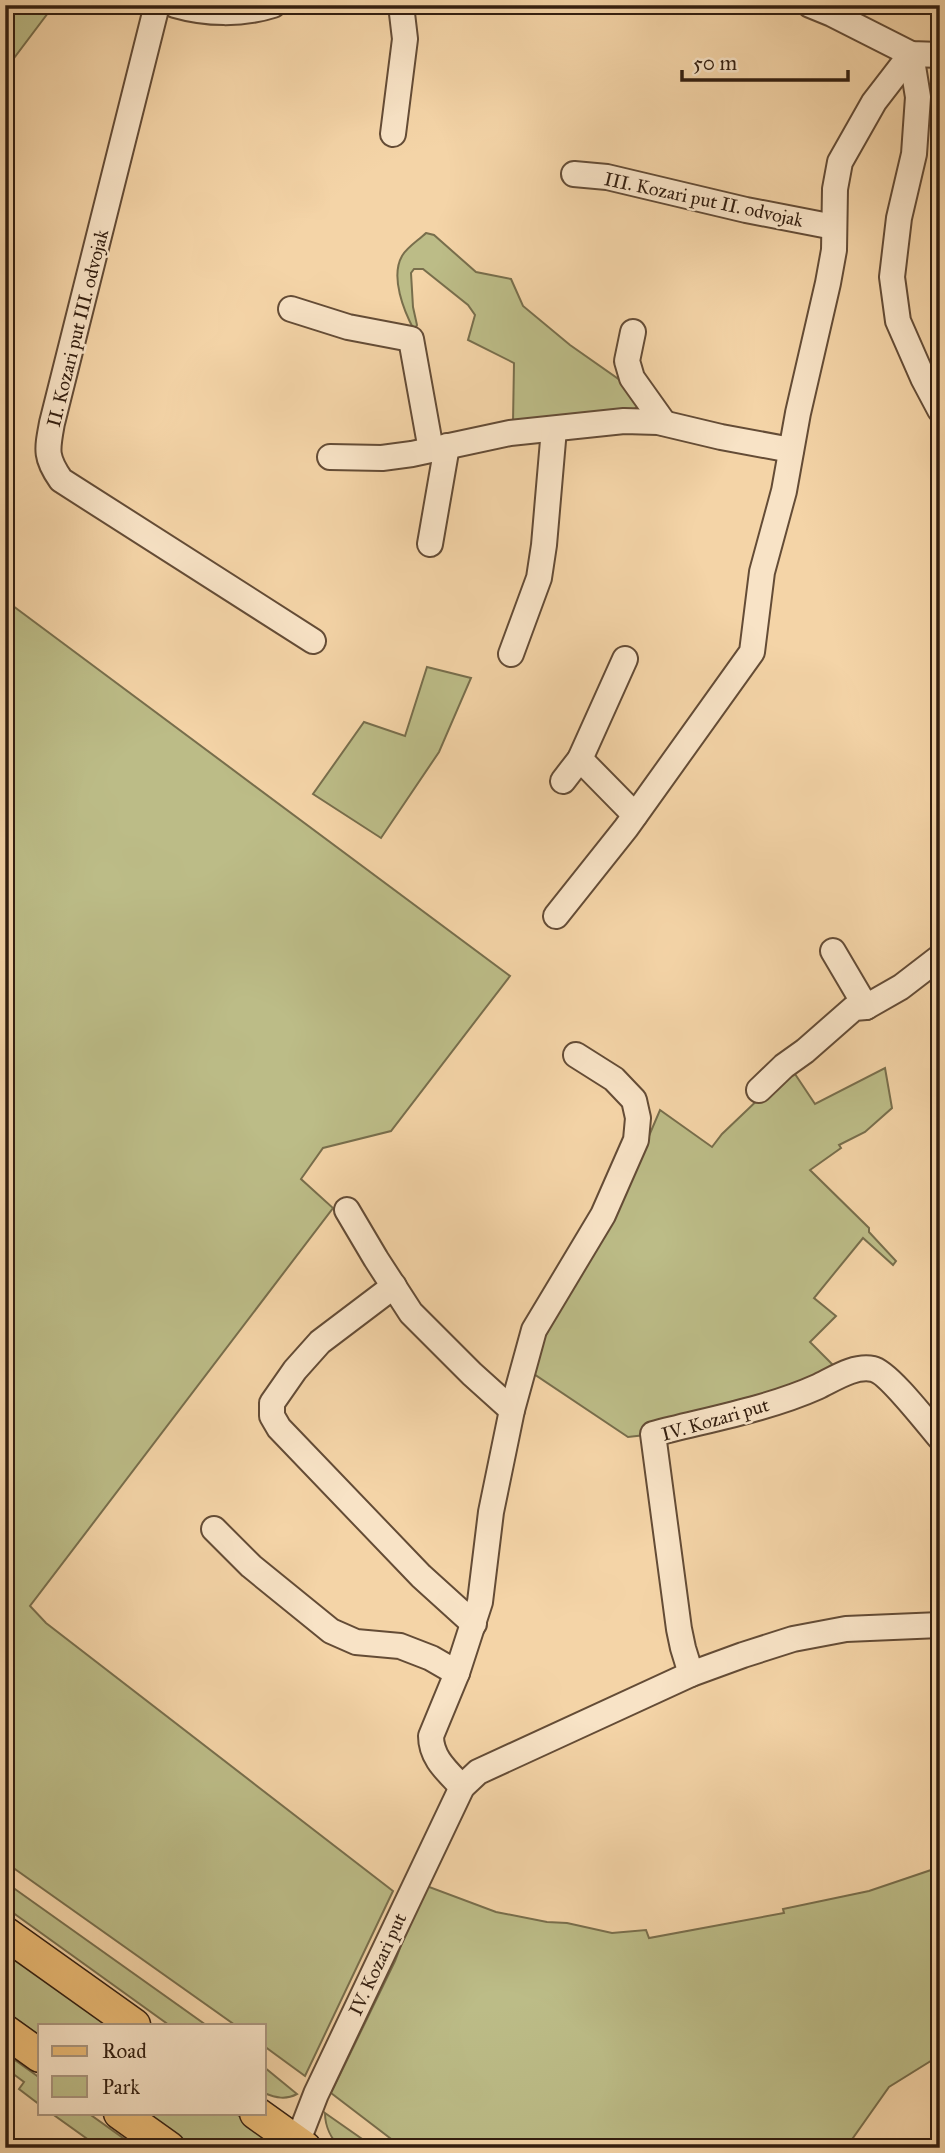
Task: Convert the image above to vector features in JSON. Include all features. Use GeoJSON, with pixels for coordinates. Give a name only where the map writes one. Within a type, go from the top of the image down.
{"type":"FeatureCollection","features":[{"type":"Feature","properties":{"kind":"main road"},"geometry":{"type":"LineString","coordinates":[[5,1933],[133,2024]]}},
{"type":"Feature","properties":{"kind":"main road"},"geometry":{"type":"LineString","coordinates":[[5,2031],[38,2055]]}},
{"type":"Feature","properties":{"kind":"main road"},"geometry":{"type":"LineString","coordinates":[[121,2114],[169,2148]]}},
{"type":"Feature","properties":{"kind":"main road"},"geometry":{"type":"LineString","coordinates":[[257,2114],[301,2145]]}},
{"type":"Feature","properties":{"kind":"street","name":"II. Kozari put III. odvojak"},"geometry":{"type":"LineString","coordinates":[[157,5],[52,423],[48,447],[51,464],[61,480],[313,641]]}},
{"type":"Feature","properties":{"kind":"street"},"geometry":{"type":"LineString","coordinates":[[174,5],[231,12],[251,11],[273,5]]}},
{"type":"Feature","properties":{"kind":"street"},"geometry":{"type":"LineString","coordinates":[[393,134],[404,39],[401,5]]}},
{"type":"Feature","properties":{"kind":"street"},"geometry":{"type":"LineString","coordinates":[[826,8],[911,54],[940,55]]}},
{"type":"Feature","properties":{"kind":"street"},"geometry":{"type":"LineString","coordinates":[[556,916],[635,815],[752,652],[762,572],[784,491],[798,413],[834,250],[835,189],[840,162],[874,102],[911,54]]}},
{"type":"Feature","properties":{"kind":"street"},"geometry":{"type":"LineString","coordinates":[[911,54],[918,97],[914,154],[899,218],[892,277],[898,321],[923,379],[940,410]]}},
{"type":"Feature","properties":{"kind":"street","name":"III. Kozari put II. odvojak"},"geometry":{"type":"LineString","coordinates":[[575,173],[607,177],[746,210],[834,227]]}},
{"type":"Feature","properties":{"kind":"street"},"geometry":{"type":"LineString","coordinates":[[291,309],[348,327],[411,339],[439,448],[430,544]]}},
{"type":"Feature","properties":{"kind":"street"},"geometry":{"type":"LineString","coordinates":[[632,332],[626,361],[632,378],[664,423]]}},
{"type":"Feature","properties":{"kind":"street"},"geometry":{"type":"LineString","coordinates":[[331,457],[382,458],[510,433],[624,421],[664,423],[721,438],[791,450]]}},
{"type":"Feature","properties":{"kind":"street"},"geometry":{"type":"LineString","coordinates":[[510,654],[539,578],[554,429]]}},
{"type":"Feature","properties":{"kind":"street"},"geometry":{"type":"LineString","coordinates":[[563,781],[580,759],[625,659]]}},
{"type":"Feature","properties":{"kind":"street"},"geometry":{"type":"LineString","coordinates":[[580,759],[635,815]]}},
{"type":"Feature","properties":{"kind":"street"},"geometry":{"type":"LineString","coordinates":[[833,951],[866,1007]]}},
{"type":"Feature","properties":{"kind":"street"},"geometry":{"type":"LineString","coordinates":[[759,1090],[854,1009],[866,1007],[901,987],[940,957]]}},
{"type":"Feature","properties":{"kind":"street"},"geometry":{"type":"LineString","coordinates":[[461,1787],[436,1759],[431,1747],[431,1736],[457,1673],[480,1602],[491,1512],[512,1410],[534,1330],[603,1215],[636,1140],[638,1118],[634,1100],[614,1079],[576,1055]]}},
{"type":"Feature","properties":{"kind":"street"},"geometry":{"type":"LineString","coordinates":[[347,1210],[411,1313],[512,1410]]}},
{"type":"Feature","properties":{"kind":"street"},"geometry":{"type":"LineString","coordinates":[[394,1286],[320,1342],[295,1370],[272,1403],[272,1416],[279,1428],[421,1576],[474,1625]]}},
{"type":"Feature","properties":{"kind":"street","name":"IV. Kozari put"},"geometry":{"type":"LineString","coordinates":[[691,1674],[683,1648],[653,1434],[790,1397],[844,1374],[871,1369],[890,1380],[940,1437]]}},
{"type":"Feature","properties":{"kind":"street"},"geometry":{"type":"LineString","coordinates":[[214,1529],[251,1566],[331,1632],[356,1642],[400,1646],[431,1658],[457,1673]]}},
{"type":"Feature","properties":{"kind":"street","name":"IV. Kozari put"},"geometry":{"type":"LineString","coordinates":[[301,2145],[316,2094],[461,1787],[478,1772],[691,1674],[793,1639],[846,1629],[940,1625]]}},
{"type":"Feature","properties":{"kind":"green space"},"geometry":{"type":"Polygon","coordinates":[[[5,5],[54,5],[5,70],[5,5]]]}},
{"type":"Feature","properties":{"kind":"green space"},"geometry":{"type":"Polygon","coordinates":[[[426,233],[434,235],[476,272],[511,279],[523,306],[570,345],[634,390],[640,406],[627,413],[513,423],[514,363],[468,340],[475,315],[468,305],[423,269],[414,269],[411,273],[417,325],[414,330],[410,322],[400,294],[397,274],[402,256],[426,233]]]}},
{"type":"Feature","properties":{"kind":"green space"},"geometry":{"type":"Polygon","coordinates":[[[5,600],[510,976],[391,1131],[323,1148],[301,1179],[333,1208],[30,1606],[46,1623],[393,1891],[305,2076],[266,2047],[266,2024],[234,2024],[5,1862],[5,600]]]}},
{"type":"Feature","properties":{"kind":"green space"},"geometry":{"type":"Polygon","coordinates":[[[427,667],[471,678],[439,752],[381,838],[313,794],[364,722],[405,736],[427,667]]]}},
{"type":"Feature","properties":{"kind":"green space"},"geometry":{"type":"Polygon","coordinates":[[[791,1068],[815,1104],[885,1068],[892,1108],[865,1132],[839,1145],[841,1148],[810,1170],[869,1228],[869,1232],[896,1261],[893,1265],[863,1238],[814,1298],[836,1316],[810,1342],[834,1366],[803,1383],[644,1425],[645,1435],[628,1437],[531,1372],[541,1344],[637,1164],[660,1110],[712,1147],[722,1134],[791,1068]]]}},
{"type":"Feature","properties":{"kind":"green space"},"geometry":{"type":"Polygon","coordinates":[[[940,1867],[940,2060],[934,2059],[889,2087],[853,2138],[868,2148],[403,2148],[331,2093],[395,1961],[424,1885],[496,1912],[612,1933],[646,1930],[649,1938],[784,1913],[783,1909],[869,1891],[940,1867]]]}},
{"type":"Feature","properties":{"kind":"green space"},"geometry":{"type":"Polygon","coordinates":[[[5,1882],[205,2024],[168,2024],[5,1907],[5,1882]]]}},
{"type":"Feature","properties":{"kind":"green space"},"geometry":{"type":"Polygon","coordinates":[[[5,1949],[110,2024],[38,2024],[38,2035],[5,2011],[5,1949]]]}},
{"type":"Feature","properties":{"kind":"green space"},"geometry":{"type":"Polygon","coordinates":[[[5,2053],[38,2077],[38,2103],[19,2089],[24,2082],[12,2073],[5,2080],[5,2053]]]}},
{"type":"Feature","properties":{"kind":"green space"},"geometry":{"type":"Polygon","coordinates":[[[266,2069],[297,2094],[281,2098],[266,2094],[266,2069]]]}},
{"type":"Feature","properties":{"kind":"green space"},"geometry":{"type":"Polygon","coordinates":[[[325,2113],[375,2148],[341,2148],[329,2132],[325,2113]]]}},
{"type":"Feature","properties":{"kind":"green space"},"geometry":{"type":"Polygon","coordinates":[[[52,2114],[89,2114],[137,2148],[100,2148],[52,2114]]]}},
{"type":"Feature","properties":{"kind":"green space"},"geometry":{"type":"Polygon","coordinates":[[[147,2114],[236,2114],[283,2148],[195,2148],[147,2114]]]}}]}
